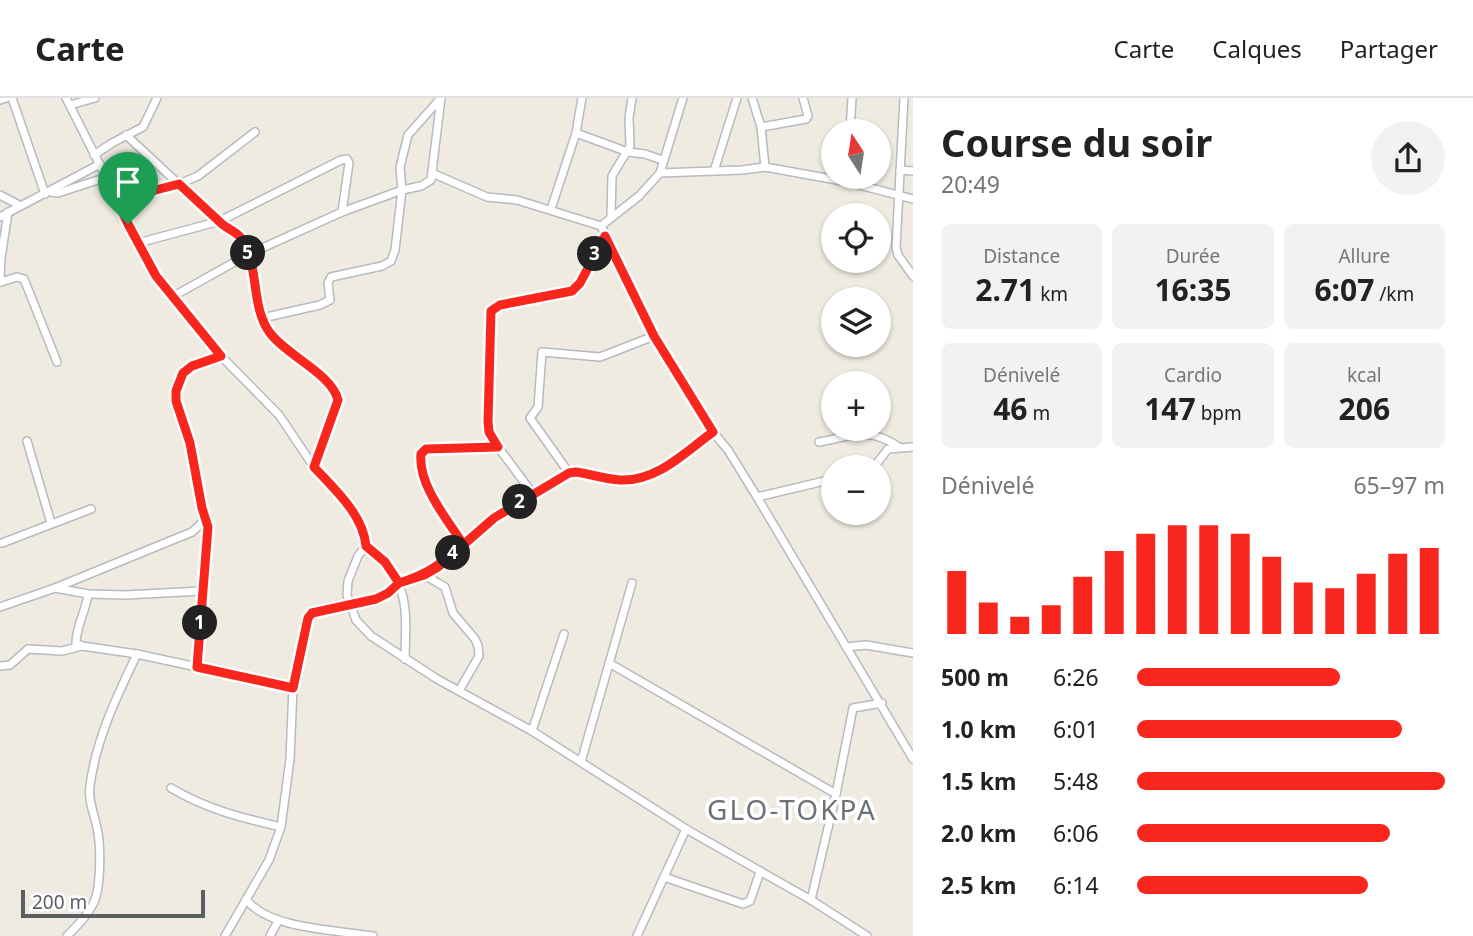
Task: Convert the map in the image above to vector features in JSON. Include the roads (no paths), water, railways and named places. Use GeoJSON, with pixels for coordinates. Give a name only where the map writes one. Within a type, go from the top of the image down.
{"type":"FeatureCollection","features":[{"type":"Feature","properties":{"kind":"street"},"geometry":{"type":"LineString","coordinates":[[0,100],[6,98]]}},
{"type":"Feature","properties":{"kind":"street"},"geometry":{"type":"LineString","coordinates":[[12,98],[48,192]]}},
{"type":"Feature","properties":{"kind":"street"},"geometry":{"type":"LineString","coordinates":[[95,98],[68,102],[156,276],[221,356],[279,415],[314,467],[348,504],[365,534],[366,546],[358,556],[348,581],[349,605],[356,620],[371,636],[405,659],[532,731],[686,828],[811,900],[867,936]]}},
{"type":"Feature","properties":{"kind":"street"},"geometry":{"type":"LineString","coordinates":[[94,155],[143,127],[157,98]]}},
{"type":"Feature","properties":{"kind":"street"},"geometry":{"type":"LineString","coordinates":[[172,297],[249,254],[342,212],[402,190],[427,184],[431,180],[441,98]]}},
{"type":"Feature","properties":{"kind":"street"},"geometry":{"type":"LineString","coordinates":[[262,318],[320,305],[330,300],[328,283],[331,277],[382,266],[391,261],[395,250],[402,190],[400,167],[408,135],[441,98]]}},
{"type":"Feature","properties":{"kind":"street"},"geometry":{"type":"LineString","coordinates":[[551,209],[576,133],[582,98]]}},
{"type":"Feature","properties":{"kind":"street"},"geometry":{"type":"LineString","coordinates":[[611,217],[612,176],[630,146],[629,118],[632,98]]}},
{"type":"Feature","properties":{"kind":"street"},"geometry":{"type":"LineString","coordinates":[[601,226],[639,196],[660,173],[683,98]]}},
{"type":"Feature","properties":{"kind":"street"},"geometry":{"type":"LineString","coordinates":[[714,171],[737,98]]}},
{"type":"Feature","properties":{"kind":"street"},"geometry":{"type":"LineString","coordinates":[[752,98],[761,127],[765,167]]}},
{"type":"Feature","properties":{"kind":"street"},"geometry":{"type":"LineString","coordinates":[[761,127],[806,119],[808,116],[803,98]]}},
{"type":"Feature","properties":{"kind":"street"},"geometry":{"type":"LineString","coordinates":[[851,119],[852,98]]}},
{"type":"Feature","properties":{"kind":"street"},"geometry":{"type":"LineString","coordinates":[[904,98],[896,248],[913,276]]}},
{"type":"Feature","properties":{"kind":"street"},"geometry":{"type":"LineString","coordinates":[[903,117],[913,117]]}},
{"type":"Feature","properties":{"kind":"street"},"geometry":{"type":"LineString","coordinates":[[117,200],[179,184],[198,176],[255,132]]}},
{"type":"Feature","properties":{"kind":"street"},"geometry":{"type":"LineString","coordinates":[[576,133],[628,152],[645,153],[662,160]]}},
{"type":"Feature","properties":{"kind":"street"},"geometry":{"type":"LineString","coordinates":[[126,135],[219,221],[240,236],[249,254],[262,318],[273,337],[327,382],[337,395],[338,400],[314,467]]}},
{"type":"Feature","properties":{"kind":"street"},"geometry":{"type":"LineString","coordinates":[[138,243],[219,221],[347,159],[349,163],[342,212]]}},
{"type":"Feature","properties":{"kind":"street"},"geometry":{"type":"LineString","coordinates":[[57,362],[24,279],[17,277],[0,282],[4,214],[100,164]]}},
{"type":"Feature","properties":{"kind":"street"},"geometry":{"type":"LineString","coordinates":[[660,173],[765,167],[821,175]]}},
{"type":"Feature","properties":{"kind":"street"},"geometry":{"type":"LineString","coordinates":[[900,170],[913,171]]}},
{"type":"Feature","properties":{"kind":"street"},"geometry":{"type":"LineString","coordinates":[[432,173],[487,197],[517,200],[601,226],[654,336],[757,497],[913,759]]}},
{"type":"Feature","properties":{"kind":"street"},"geometry":{"type":"LineString","coordinates":[[48,192],[58,193],[107,177]]}},
{"type":"Feature","properties":{"kind":"street"},"geometry":{"type":"LineString","coordinates":[[881,189],[913,199]]}},
{"type":"Feature","properties":{"kind":"street"},"geometry":{"type":"LineString","coordinates":[[0,195],[19,205]]}},
{"type":"Feature","properties":{"kind":"street"},"geometry":{"type":"LineString","coordinates":[[533,494],[489,432],[491,311],[500,305],[572,291],[580,283],[605,236]]}},
{"type":"Feature","properties":{"kind":"street"},"geometry":{"type":"LineString","coordinates":[[569,473],[530,418],[538,407],[541,353],[546,351],[600,357],[654,336]]}},
{"type":"Feature","properties":{"kind":"street"},"geometry":{"type":"LineString","coordinates":[[197,667],[208,537],[190,443],[176,401],[176,391],[183,373],[192,366],[221,356]]}},
{"type":"Feature","properties":{"kind":"street"},"geometry":{"type":"LineString","coordinates":[[225,936],[269,860],[281,827],[290,759],[293,688],[308,618],[312,613],[376,599],[399,583],[424,575],[438,567],[494,518],[569,473],[622,480],[643,477],[658,472],[713,432]]}},
{"type":"Feature","properties":{"kind":"street"},"geometry":{"type":"LineString","coordinates":[[819,442],[867,433],[876,434],[899,447]]}},
{"type":"Feature","properties":{"kind":"street"},"geometry":{"type":"LineString","coordinates":[[27,441],[51,523]]}},
{"type":"Feature","properties":{"kind":"street"},"geometry":{"type":"LineString","coordinates":[[463,544],[428,488],[420,461],[421,454],[426,449],[498,447]]}},
{"type":"Feature","properties":{"kind":"street"},"geometry":{"type":"LineString","coordinates":[[883,455],[888,449],[913,447]]}},
{"type":"Feature","properties":{"kind":"street"},"geometry":{"type":"LineString","coordinates":[[757,497],[821,482]]}},
{"type":"Feature","properties":{"kind":"street"},"geometry":{"type":"LineString","coordinates":[[1,542],[91,509]]}},
{"type":"Feature","properties":{"kind":"street"},"geometry":{"type":"LineString","coordinates":[[0,607],[55,588],[192,531],[206,519]]}},
{"type":"Feature","properties":{"kind":"street"},"geometry":{"type":"LineString","coordinates":[[192,531],[208,537]]}},
{"type":"Feature","properties":{"kind":"street"},"geometry":{"type":"LineString","coordinates":[[366,546],[385,562],[399,583],[406,604],[405,659]]}},
{"type":"Feature","properties":{"kind":"street"},"geometry":{"type":"LineString","coordinates":[[424,575],[445,587],[453,613],[478,646],[479,656],[460,690]]}},
{"type":"Feature","properties":{"kind":"street"},"geometry":{"type":"LineString","coordinates":[[581,762],[632,583]]}},
{"type":"Feature","properties":{"kind":"street"},"geometry":{"type":"LineString","coordinates":[[55,588],[88,594],[202,592]]}},
{"type":"Feature","properties":{"kind":"street"},"geometry":{"type":"LineString","coordinates":[[88,594],[76,636],[76,643],[82,646],[137,654],[293,688]]}},
{"type":"Feature","properties":{"kind":"street"},"geometry":{"type":"LineString","coordinates":[[532,731],[564,634]]}},
{"type":"Feature","properties":{"kind":"street"},"geometry":{"type":"LineString","coordinates":[[846,648],[866,645],[913,653]]}},
{"type":"Feature","properties":{"kind":"street"},"geometry":{"type":"LineString","coordinates":[[0,666],[10,664],[28,649],[62,651],[82,646]]}},
{"type":"Feature","properties":{"kind":"street"},"geometry":{"type":"LineString","coordinates":[[67,936],[89,912],[95,900],[99,837],[89,788],[97,748],[137,654]]}},
{"type":"Feature","properties":{"kind":"street"},"geometry":{"type":"LineString","coordinates":[[609,663],[836,794]]}},
{"type":"Feature","properties":{"kind":"street"},"geometry":{"type":"LineString","coordinates":[[811,900],[853,708],[881,703]]}},
{"type":"Feature","properties":{"kind":"street"},"geometry":{"type":"LineString","coordinates":[[171,788],[225,814],[281,827]]}},
{"type":"Feature","properties":{"kind":"street"},"geometry":{"type":"LineString","coordinates":[[637,936],[686,828]]}},
{"type":"Feature","properties":{"kind":"street"},"geometry":{"type":"LineString","coordinates":[[664,877],[743,904],[750,901],[761,872]]}},
{"type":"Feature","properties":{"kind":"street"},"geometry":{"type":"LineString","coordinates":[[246,899],[252,908],[278,921],[373,936]]}},
{"type":"Feature","properties":{"kind":"street"},"geometry":{"type":"LineString","coordinates":[[270,936],[278,921]]}},
{"type":"Feature","properties":{"kind":"district","name":"GLO-TOKPA"},"geometry":{"type":"Point","coordinates":[792,810]}}]}
